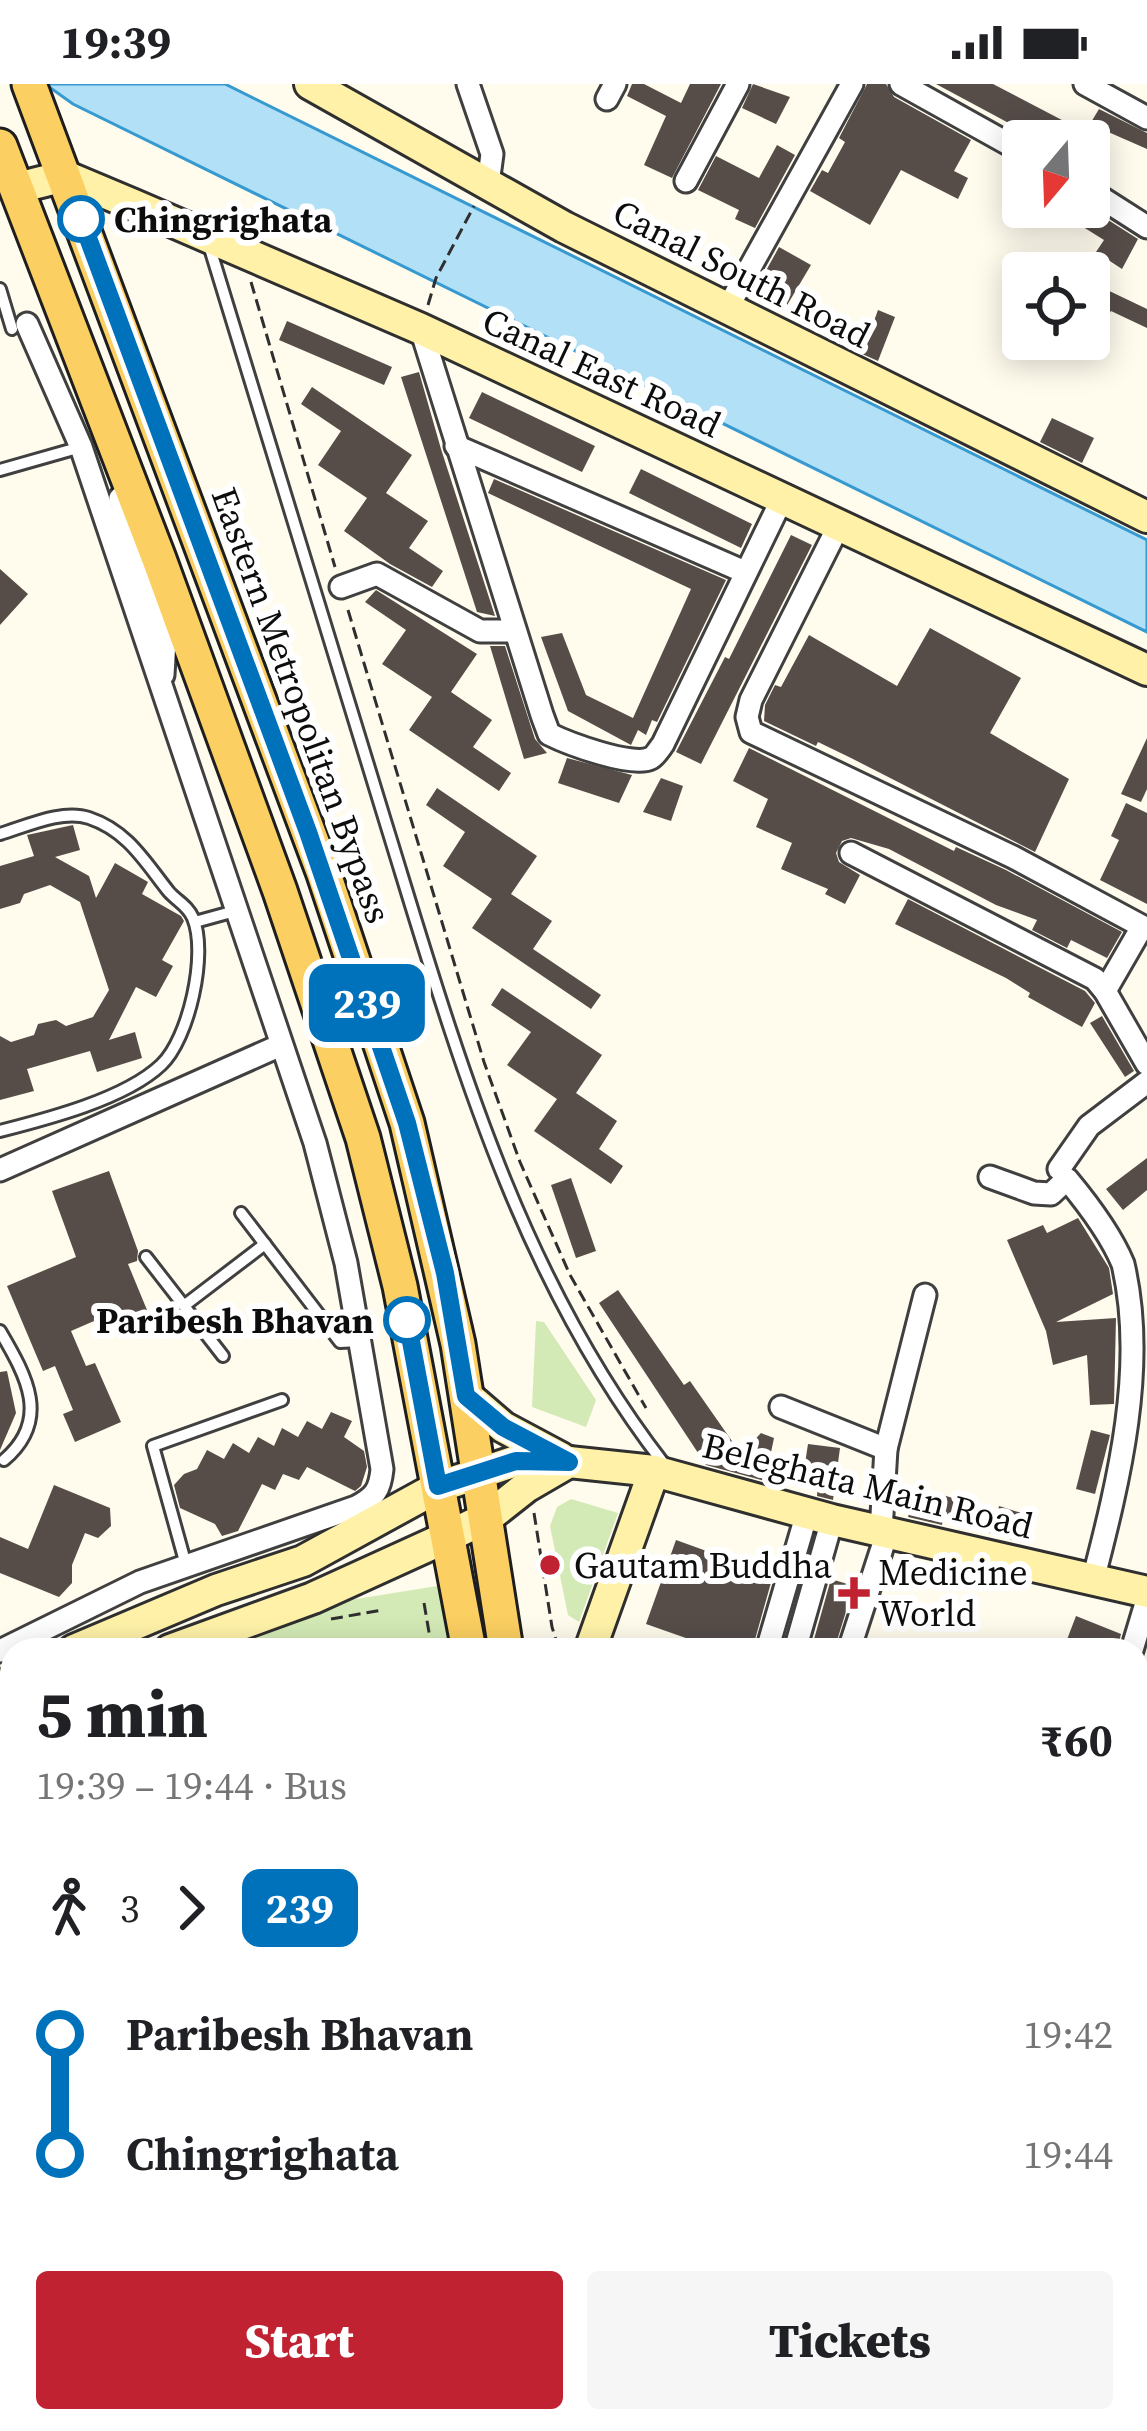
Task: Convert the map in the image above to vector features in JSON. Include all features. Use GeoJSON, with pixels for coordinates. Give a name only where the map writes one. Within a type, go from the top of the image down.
{"type":"FeatureCollection","features":[{"type":"Feature","properties":{"kind":"main road","name":"Eastern Metropolitan Bypass"},"geometry":{"type":"LineString","coordinates":[[29,84],[308,830],[407,1123],[445,1273],[504,1638]]}},
{"type":"Feature","properties":{"kind":"main road","name":"Canal South Road"},"geometry":{"type":"LineString","coordinates":[[310,84],[727,310],[1147,517]]}},
{"type":"Feature","properties":{"kind":"main road"},"geometry":{"type":"LineString","coordinates":[[0,146],[280,891],[363,1138],[400,1286],[467,1638]]}},
{"type":"Feature","properties":{"kind":"main road"},"geometry":{"type":"LineString","coordinates":[[16,188],[65,176]]}},
{"type":"Feature","properties":{"kind":"main road","name":"Canal East Road"},"geometry":{"type":"LineString","coordinates":[[65,176],[421,329],[1147,670]]}},
{"type":"Feature","properties":{"kind":"main road"},"geometry":{"type":"LineString","coordinates":[[466,1396],[503,1427],[569,1462]]}},
{"type":"Feature","properties":{"kind":"main road","name":"Beleghata Main Road"},"geometry":{"type":"LineString","coordinates":[[102,1638],[216,1590],[303,1562],[438,1486],[516,1461],[660,1466],[819,1517],[1147,1596]]}},
{"type":"Feature","properties":{"kind":"main road"},"geometry":{"type":"LineString","coordinates":[[198,1638],[313,1598],[447,1537],[488,1517],[569,1462]]}},
{"type":"Feature","properties":{"kind":"main road"},"geometry":{"type":"LineString","coordinates":[[595,1638],[660,1466]]}},
{"type":"Feature","properties":{"kind":"street"},"geometry":{"type":"LineString","coordinates":[[468,84],[492,154],[488,184]]}},
{"type":"Feature","properties":{"kind":"street"},"geometry":{"type":"LineString","coordinates":[[686,181],[738,84]]}},
{"type":"Feature","properties":{"kind":"street"},"geometry":{"type":"LineString","coordinates":[[727,310],[852,84]]}},
{"type":"Feature","properties":{"kind":"street"},"geometry":{"type":"LineString","coordinates":[[902,84],[1002,140]]}},
{"type":"Feature","properties":{"kind":"street"},"geometry":{"type":"LineString","coordinates":[[1085,84],[1147,118]]}},
{"type":"Feature","properties":{"kind":"street"},"geometry":{"type":"LineString","coordinates":[[1110,203],[1147,227]]}},
{"type":"Feature","properties":{"kind":"street"},"geometry":{"type":"LineString","coordinates":[[11,329],[81,447],[316,1143],[346,1262],[382,1469],[374,1498],[356,1507],[140,1582],[26,1638]]}},
{"type":"Feature","properties":{"kind":"street"},"geometry":{"type":"LineString","coordinates":[[421,329],[549,734],[636,761],[653,758],[782,499]]}},
{"type":"Feature","properties":{"kind":"street"},"geometry":{"type":"LineString","coordinates":[[456,446],[745,572]]}},
{"type":"Feature","properties":{"kind":"street"},"geometry":{"type":"LineString","coordinates":[[117,450],[111,470],[165,641],[163,688]]}},
{"type":"Feature","properties":{"kind":"street"},"geometry":{"type":"LineString","coordinates":[[838,527],[751,700],[747,717],[751,732],[1013,857],[1144,928],[1106,991]]}},
{"type":"Feature","properties":{"kind":"street"},"geometry":{"type":"LineString","coordinates":[[341,587],[377,574],[480,631],[515,632]]}},
{"type":"Feature","properties":{"kind":"street"},"geometry":{"type":"LineString","coordinates":[[851,853],[1095,979],[1147,1064]]}},
{"type":"Feature","properties":{"kind":"street"},"geometry":{"type":"LineString","coordinates":[[0,1170],[281,1045]]}},
{"type":"Feature","properties":{"kind":"street"},"geometry":{"type":"LineString","coordinates":[[1059,1169],[1089,1126],[1147,1082]]}},
{"type":"Feature","properties":{"kind":"street"},"geometry":{"type":"LineString","coordinates":[[991,1177],[1034,1193],[1051,1194],[1067,1179],[1122,1261],[1130,1287],[1139,1353],[1138,1391],[1093,1580]]}},
{"type":"Feature","properties":{"kind":"street"},"geometry":{"type":"LineString","coordinates":[[853,1638],[884,1532],[886,1449],[925,1295]]}},
{"type":"Feature","properties":{"kind":"street"},"geometry":{"type":"LineString","coordinates":[[781,1407],[886,1449]]}},
{"type":"Feature","properties":{"kind":"street"},"geometry":{"type":"LineString","coordinates":[[771,1638],[819,1517]]}},
{"type":"Feature","properties":{"kind":"street"},"geometry":{"type":"LineString","coordinates":[[797,1638],[819,1517]]}},
{"type":"Feature","properties":{"kind":"street"},"geometry":{"type":"LineString","coordinates":[[248,1542],[261,1575]]}},
{"type":"Feature","properties":{"kind":"street"},"geometry":{"type":"LineString","coordinates":[[1135,1638],[1147,1596]]}},
{"type":"Feature","properties":{"kind":"lane"},"geometry":{"type":"LineString","coordinates":[[207,236],[465,1080],[519,1222],[616,1402],[660,1466]]}},
{"type":"Feature","properties":{"kind":"lane"},"geometry":{"type":"LineString","coordinates":[[0,289],[11,329]]}},
{"type":"Feature","properties":{"kind":"lane"},"geometry":{"type":"LineString","coordinates":[[0,470],[81,447]]}},
{"type":"Feature","properties":{"kind":"lane"},"geometry":{"type":"LineString","coordinates":[[0,834],[69,815],[90,818],[122,835],[195,922],[196,994],[165,1062],[145,1078],[49,1117],[0,1131]]}},
{"type":"Feature","properties":{"kind":"lane"},"geometry":{"type":"LineString","coordinates":[[195,922],[235,911]]}},
{"type":"Feature","properties":{"kind":"lane"},"geometry":{"type":"LineString","coordinates":[[49,1117],[60,1144]]}},
{"type":"Feature","properties":{"kind":"lane"},"geometry":{"type":"LineString","coordinates":[[241,1213],[340,1342],[359,1341]]}},
{"type":"Feature","properties":{"kind":"lane"},"geometry":{"type":"LineString","coordinates":[[185,1305],[265,1244]]}},
{"type":"Feature","properties":{"kind":"lane"},"geometry":{"type":"LineString","coordinates":[[146,1257],[224,1355]]}},
{"type":"Feature","properties":{"kind":"lane"},"geometry":{"type":"LineString","coordinates":[[0,1331],[29,1394],[31,1427],[4,1460]]}},
{"type":"Feature","properties":{"kind":"lane"},"geometry":{"type":"LineString","coordinates":[[187,1565],[153,1446],[283,1400]]}},
{"type":"Feature","properties":{"kind":"path"},"geometry":{"type":"LineString","coordinates":[[436,278],[463,224]]}},
{"type":"Feature","properties":{"kind":"path"},"geometry":{"type":"LineString","coordinates":[[242,251],[484,1062],[520,1162],[570,1275],[653,1421],[660,1466]]}},
{"type":"Feature","properties":{"kind":"path"},"geometry":{"type":"LineString","coordinates":[[532,1499],[552,1627]]}},
{"type":"Feature","properties":{"kind":"path"},"geometry":{"type":"LineString","coordinates":[[424,1603],[430,1638]]}},
{"type":"Feature","properties":{"kind":"path"},"geometry":{"type":"LineString","coordinates":[[331,1619],[382,1610]]}},
{"type":"Feature","properties":{"kind":"green space"},"geometry":{"type":"Polygon","coordinates":[[[536,1321],[544,1322],[596,1400],[586,1427],[532,1407],[536,1321]]]}},
{"type":"Feature","properties":{"kind":"green space"},"geometry":{"type":"Polygon","coordinates":[[[571,1499],[618,1513],[579,1622],[568,1615],[550,1526],[557,1507],[571,1499]]]}},
{"type":"Feature","properties":{"kind":"green space"},"geometry":{"type":"Polygon","coordinates":[[[437,1586],[451,1638],[230,1638],[319,1605],[437,1586]]]}},
{"type":"Feature","properties":{"kind":"water"},"geometry":{"type":"Polygon","coordinates":[[[45,84],[225,84],[1147,540],[1147,632],[73,104],[45,84]]]}},
{"type":"Feature","properties":{"kind":"building"},"geometry":{"type":"Polygon","coordinates":[[[632,84],[644,84],[681,103],[690,84],[721,84],[672,178],[644,165],[666,116],[627,96],[632,84]]]}},
{"type":"Feature","properties":{"kind":"building"},"geometry":{"type":"Polygon","coordinates":[[[753,84],[790,97],[776,124],[742,108],[753,84]]]}},
{"type":"Feature","properties":{"kind":"building"},"geometry":{"type":"Polygon","coordinates":[[[867,84],[886,84],[894,97],[971,140],[954,171],[968,178],[958,199],[901,170],[870,225],[810,191],[822,170],[828,173],[845,142],[839,138],[867,84]]]}},
{"type":"Feature","properties":{"kind":"building"},"geometry":{"type":"Polygon","coordinates":[[[936,84],[993,84],[1062,120],[1003,120],[936,84]]]}},
{"type":"Feature","properties":{"kind":"building"},"geometry":{"type":"Polygon","coordinates":[[[1099,109],[1147,133],[1147,149],[1110,133],[1110,120],[1092,120],[1099,109]]]}},
{"type":"Feature","properties":{"kind":"building"},"geometry":{"type":"Polygon","coordinates":[[[777,145],[795,155],[755,228],[735,219],[739,210],[698,190],[716,156],[759,178],[777,145]]]}},
{"type":"Feature","properties":{"kind":"building"},"geometry":{"type":"Polygon","coordinates":[[[1110,221],[1138,239],[1122,269],[1110,261],[1110,252],[1096,252],[1104,240],[1085,228],[1110,228],[1110,221]]]}},
{"type":"Feature","properties":{"kind":"building"},"geometry":{"type":"Polygon","coordinates":[[[779,247],[811,265],[786,307],[756,289],[779,247]]]}},
{"type":"Feature","properties":{"kind":"building"},"geometry":{"type":"Polygon","coordinates":[[[1110,291],[1147,309],[1147,328],[1111,311],[1110,291]]]}},
{"type":"Feature","properties":{"kind":"building"},"geometry":{"type":"Polygon","coordinates":[[[878,310],[895,317],[878,361],[862,354],[878,310]]]}},
{"type":"Feature","properties":{"kind":"building"},"geometry":{"type":"Polygon","coordinates":[[[287,321],[392,367],[384,385],[279,340],[287,321]]]}},
{"type":"Feature","properties":{"kind":"building"},"geometry":{"type":"Polygon","coordinates":[[[419,372],[495,616],[477,612],[401,377],[419,372]]]}},
{"type":"Feature","properties":{"kind":"building"},"geometry":{"type":"Polygon","coordinates":[[[312,387],[412,455],[386,493],[428,521],[409,548],[443,571],[432,587],[344,531],[367,498],[318,465],[341,431],[301,404],[312,387]]]}},
{"type":"Feature","properties":{"kind":"building"},"geometry":{"type":"Polygon","coordinates":[[[482,392],[595,446],[582,472],[469,418],[482,392]]]}},
{"type":"Feature","properties":{"kind":"building"},"geometry":{"type":"Polygon","coordinates":[[[1052,418],[1094,438],[1082,463],[1040,442],[1052,418]]]}},
{"type":"Feature","properties":{"kind":"building"},"geometry":{"type":"Polygon","coordinates":[[[641,469],[752,524],[741,548],[629,493],[641,469]]]}},
{"type":"Feature","properties":{"kind":"building"},"geometry":{"type":"Polygon","coordinates":[[[494,479],[726,580],[657,722],[652,720],[646,735],[638,730],[631,745],[568,711],[541,637],[562,633],[586,695],[633,718],[691,589],[488,493],[494,479]]]}},
{"type":"Feature","properties":{"kind":"building"},"geometry":{"type":"Polygon","coordinates":[[[791,535],[812,545],[701,764],[676,752],[791,535]]]}},
{"type":"Feature","properties":{"kind":"building"},"geometry":{"type":"Polygon","coordinates":[[[0,569],[28,594],[0,625],[0,569]]]}},
{"type":"Feature","properties":{"kind":"building"},"geometry":{"type":"Polygon","coordinates":[[[376,590],[477,654],[451,692],[492,720],[473,747],[511,773],[499,791],[409,730],[432,697],[382,664],[406,630],[365,602],[376,590]]]}},
{"type":"Feature","properties":{"kind":"building"},"geometry":{"type":"Polygon","coordinates":[[[930,628],[1021,678],[990,733],[1069,779],[1035,852],[818,742],[816,746],[764,721],[765,705],[775,685],[781,687],[809,635],[897,686],[930,628]]]}},
{"type":"Feature","properties":{"kind":"building"},"geometry":{"type":"Polygon","coordinates":[[[490,646],[505,646],[535,739],[547,753],[524,759],[490,646]]]}},
{"type":"Feature","properties":{"kind":"building"},"geometry":{"type":"Polygon","coordinates":[[[1147,738],[1147,789],[1141,802],[1121,794],[1147,738]]]}},
{"type":"Feature","properties":{"kind":"building"},"geometry":{"type":"Polygon","coordinates":[[[749,748],[954,851],[956,847],[1006,870],[1122,932],[1107,958],[1071,940],[1067,948],[1032,930],[1037,920],[996,905],[889,849],[851,838],[842,841],[836,853],[839,862],[860,875],[845,904],[825,894],[828,889],[781,869],[792,843],[756,827],[768,799],[733,781],[749,748]]]}},
{"type":"Feature","properties":{"kind":"building"},"geometry":{"type":"Polygon","coordinates":[[[567,758],[632,775],[619,803],[558,783],[567,758]]]}},
{"type":"Feature","properties":{"kind":"building"},"geometry":{"type":"Polygon","coordinates":[[[661,778],[683,786],[671,821],[643,812],[661,778]]]}},
{"type":"Feature","properties":{"kind":"building"},"geometry":{"type":"Polygon","coordinates":[[[437,788],[537,856],[511,894],[552,921],[533,949],[601,995],[591,1009],[472,928],[492,899],[443,866],[465,832],[426,805],[437,788]]]}},
{"type":"Feature","properties":{"kind":"building"},"geometry":{"type":"Polygon","coordinates":[[[1126,803],[1147,813],[1147,904],[1100,880],[1119,840],[1111,836],[1126,803]]]}},
{"type":"Feature","properties":{"kind":"building"},"geometry":{"type":"Polygon","coordinates":[[[73,825],[80,850],[55,857],[89,876],[96,898],[115,863],[148,882],[142,894],[181,916],[184,921],[162,960],[173,966],[156,997],[136,987],[109,1040],[135,1032],[142,1058],[97,1072],[90,1051],[27,1069],[34,1091],[0,1100],[0,1036],[11,1042],[34,1035],[38,1024],[56,1020],[66,1026],[93,1017],[109,990],[80,902],[50,885],[0,909],[0,866],[34,856],[27,835],[73,825]]]}},
{"type":"Feature","properties":{"kind":"building"},"geometry":{"type":"Polygon","coordinates":[[[908,899],[1085,991],[1095,1003],[1082,1027],[1028,997],[1030,993],[1006,978],[895,924],[908,899]]]}},
{"type":"Feature","properties":{"kind":"building"},"geometry":{"type":"Polygon","coordinates":[[[502,988],[602,1055],[576,1093],[617,1121],[599,1149],[623,1166],[611,1184],[534,1131],[557,1099],[507,1065],[531,1032],[491,1005],[502,988]]]}},
{"type":"Feature","properties":{"kind":"building"},"geometry":{"type":"Polygon","coordinates":[[[1102,1016],[1134,1071],[1125,1077],[1090,1023],[1102,1016]]]}},
{"type":"Feature","properties":{"kind":"building"},"geometry":{"type":"Polygon","coordinates":[[[1147,1158],[1147,1190],[1123,1210],[1106,1189],[1147,1158]]]}},
{"type":"Feature","properties":{"kind":"building"},"geometry":{"type":"Polygon","coordinates":[[[109,1171],[138,1251],[137,1261],[128,1264],[147,1310],[105,1328],[101,1318],[71,1331],[86,1366],[95,1363],[121,1422],[75,1442],[63,1414],[73,1410],[55,1366],[43,1371],[7,1286],[76,1257],[52,1191],[109,1171]]]}},
{"type":"Feature","properties":{"kind":"building"},"geometry":{"type":"Polygon","coordinates":[[[571,1178],[596,1251],[576,1258],[551,1185],[571,1178]]]}},
{"type":"Feature","properties":{"kind":"building"},"geometry":{"type":"Polygon","coordinates":[[[1078,1218],[1109,1268],[1113,1294],[1056,1322],[1116,1318],[1114,1404],[1090,1405],[1087,1355],[1053,1365],[1046,1331],[1007,1240],[1043,1225],[1047,1233],[1078,1218]]]}},
{"type":"Feature","properties":{"kind":"building"},"geometry":{"type":"Polygon","coordinates":[[[618,1290],[684,1385],[690,1381],[741,1454],[761,1433],[774,1438],[765,1481],[706,1465],[599,1303],[618,1290]]]}},
{"type":"Feature","properties":{"kind":"building"},"geometry":{"type":"Polygon","coordinates":[[[7,1371],[16,1413],[0,1450],[0,1372],[7,1371]]]}},
{"type":"Feature","properties":{"kind":"building"},"geometry":{"type":"Polygon","coordinates":[[[331,1412],[352,1421],[344,1437],[364,1451],[367,1467],[355,1491],[307,1467],[299,1480],[283,1474],[275,1490],[262,1484],[238,1531],[222,1536],[215,1524],[180,1508],[174,1485],[197,1469],[207,1450],[224,1459],[233,1443],[249,1453],[258,1437],[274,1446],[282,1428],[298,1437],[307,1421],[322,1429],[331,1412]]]}},
{"type":"Feature","properties":{"kind":"building"},"geometry":{"type":"Polygon","coordinates":[[[1091,1430],[1110,1435],[1095,1494],[1076,1489],[1091,1430]]]}},
{"type":"Feature","properties":{"kind":"building"},"geometry":{"type":"Polygon","coordinates":[[[808,1444],[840,1448],[833,1500],[817,1496],[818,1485],[802,1483],[808,1444]]]}},
{"type":"Feature","properties":{"kind":"building"},"geometry":{"type":"Polygon","coordinates":[[[54,1485],[110,1508],[111,1526],[98,1538],[85,1533],[72,1565],[72,1583],[59,1597],[0,1573],[0,1537],[28,1549],[54,1485]]]}},
{"type":"Feature","properties":{"kind":"building"},"geometry":{"type":"Polygon","coordinates":[[[917,1487],[998,1512],[999,1506],[1034,1517],[1026,1544],[943,1519],[942,1525],[908,1517],[917,1487]]]}},
{"type":"Feature","properties":{"kind":"building"},"geometry":{"type":"Polygon","coordinates":[[[676,1540],[748,1566],[750,1557],[776,1565],[755,1638],[686,1638],[646,1624],[676,1540]]]}},
{"type":"Feature","properties":{"kind":"building"},"geometry":{"type":"Polygon","coordinates":[[[831,1579],[854,1586],[838,1638],[814,1638],[831,1579]]]}},
{"type":"Feature","properties":{"kind":"building"},"geometry":{"type":"Polygon","coordinates":[[[1076,1616],[1121,1634],[1120,1638],[1068,1638],[1076,1616]]]}},
{"type":"Feature","properties":{"kind":"bus line","name":"239"},"geometry":{"type":"LineString","coordinates":[[81,219],[308,832],[407,1123],[445,1273],[466,1396],[526,1442],[569,1462],[516,1461],[438,1486],[407,1320]]}},
{"type":"Feature","properties":{"kind":"place","name":"Chingrighata"},"geometry":{"type":"Point","coordinates":[81,219]}},
{"type":"Feature","properties":{"kind":"place","name":"Paribesh Bhavan"},"geometry":{"type":"Point","coordinates":[407,1320]}},
{"type":"Feature","properties":{"kind":"place","name":"Gautam Buddha"},"geometry":{"type":"Point","coordinates":[550,1565]}},
{"type":"Feature","properties":{"kind":"place","name":"Medicine World"},"geometry":{"type":"Point","coordinates":[854,1593]}}]}
